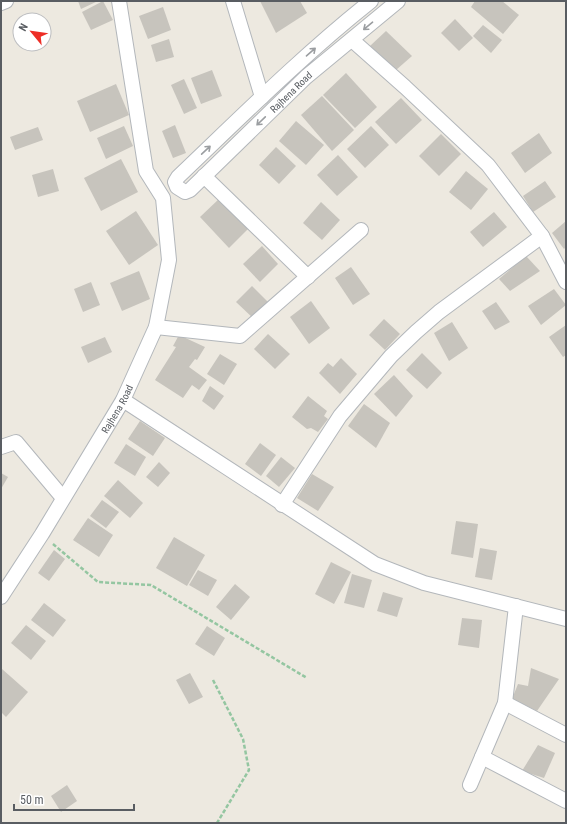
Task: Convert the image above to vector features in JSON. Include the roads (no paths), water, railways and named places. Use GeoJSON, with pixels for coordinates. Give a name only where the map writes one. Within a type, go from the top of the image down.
{"type":"FeatureCollection","features":[{"type":"Feature","properties":{"kind":"street"},"geometry":{"type":"LineString","coordinates":[[1,3],[6,1]]}},
{"type":"Feature","properties":{"kind":"street"},"geometry":{"type":"LineString","coordinates":[[119,1],[146,171],[163,198],[182,185]]}},
{"type":"Feature","properties":{"kind":"street"},"geometry":{"type":"LineString","coordinates":[[233,1],[262,97]]}},
{"type":"Feature","properties":{"kind":"street","name":"Rajhena Road"},"geometry":{"type":"LineString","coordinates":[[182,185],[262,97],[296,64],[371,1]]}},
{"type":"Feature","properties":{"kind":"street","name":"Rajhena Road"},"geometry":{"type":"LineString","coordinates":[[182,185],[204,176],[306,77],[398,1]]}},
{"type":"Feature","properties":{"kind":"street"},"geometry":{"type":"LineString","coordinates":[[352,40],[406,87],[488,165],[542,236],[566,282]]}},
{"type":"Feature","properties":{"kind":"street"},"geometry":{"type":"LineString","coordinates":[[296,64],[306,77]]}},
{"type":"Feature","properties":{"kind":"street"},"geometry":{"type":"LineString","coordinates":[[204,176],[308,277]]}},
{"type":"Feature","properties":{"kind":"street","name":"Rajhena Road"},"geometry":{"type":"LineString","coordinates":[[1,596],[42,534],[123,400],[156,327],[169,260],[163,198]]}},
{"type":"Feature","properties":{"kind":"street"},"geometry":{"type":"LineString","coordinates":[[156,327],[240,336],[361,230]]}},
{"type":"Feature","properties":{"kind":"street"},"geometry":{"type":"LineString","coordinates":[[282,505],[340,416],[391,356],[439,312],[542,236]]}},
{"type":"Feature","properties":{"kind":"street"},"geometry":{"type":"LineString","coordinates":[[123,400],[282,505],[375,564],[424,582],[566,619]]}},
{"type":"Feature","properties":{"kind":"street"},"geometry":{"type":"LineString","coordinates":[[1,447],[16,442],[63,498]]}},
{"type":"Feature","properties":{"kind":"street"},"geometry":{"type":"LineString","coordinates":[[470,785],[504,703],[516,606]]}},
{"type":"Feature","properties":{"kind":"street"},"geometry":{"type":"LineString","coordinates":[[504,703],[566,735]]}},
{"type":"Feature","properties":{"kind":"street"},"geometry":{"type":"LineString","coordinates":[[482,757],[566,801]]}}]}
